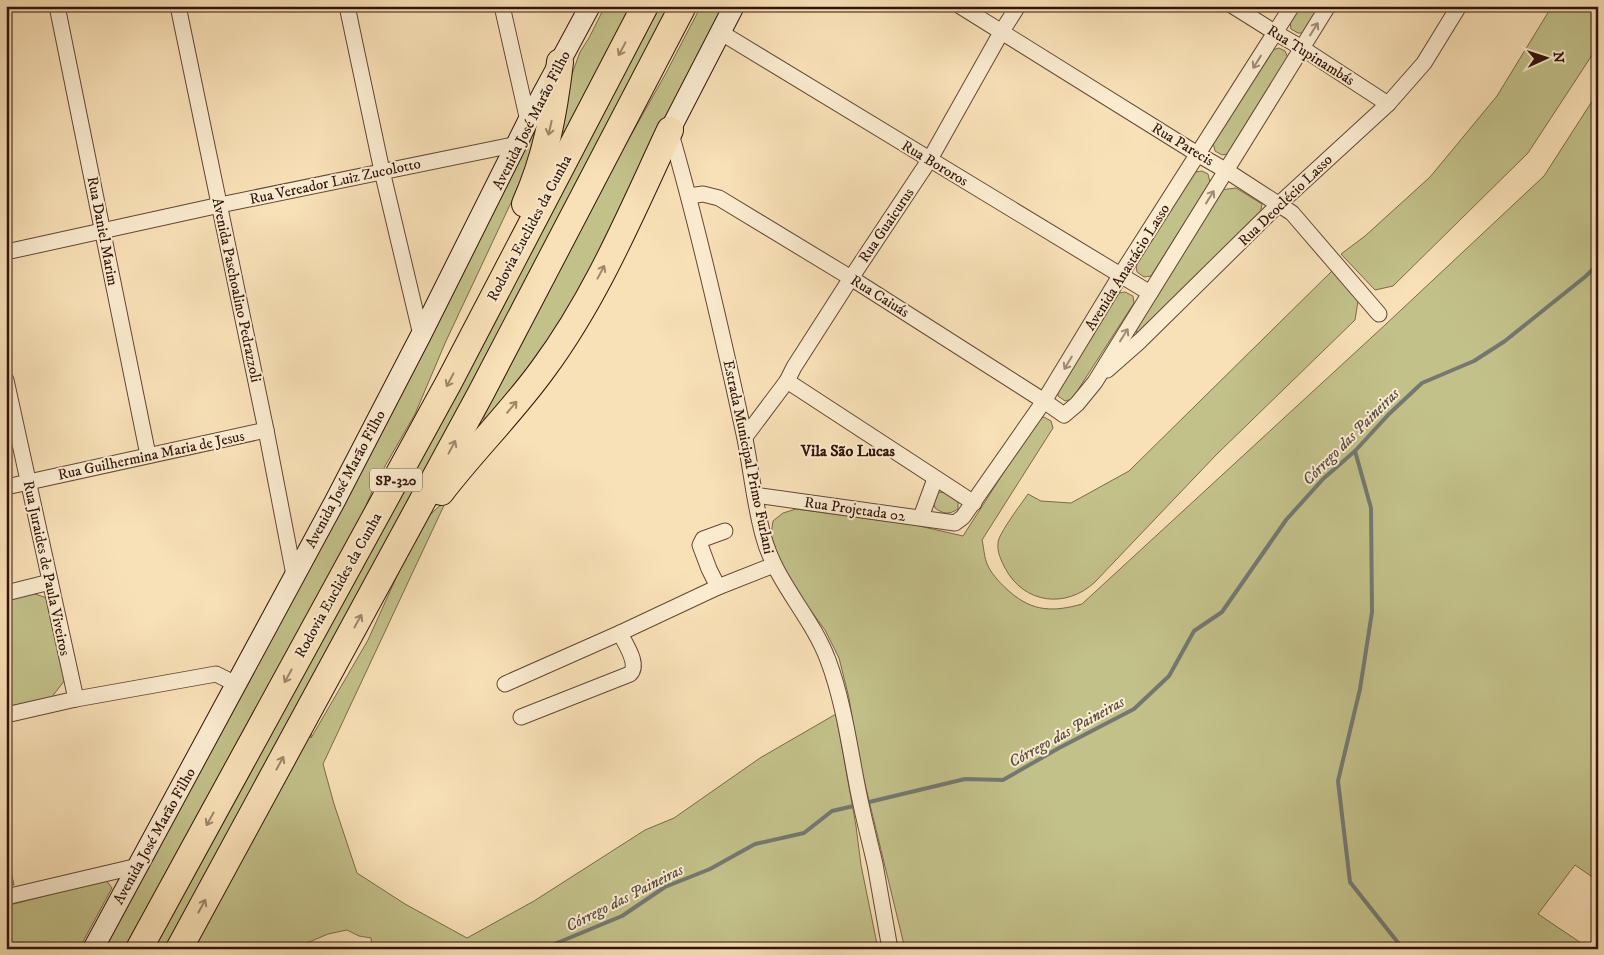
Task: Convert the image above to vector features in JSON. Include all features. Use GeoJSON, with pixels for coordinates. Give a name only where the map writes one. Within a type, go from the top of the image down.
{"type":"FeatureCollection","features":[{"type":"Feature","properties":{"kind":"highway","name":"Rodovia Euclides da Cunha"},"geometry":{"type":"LineString","coordinates":[[139,949],[464,352],[644,6]]}},
{"type":"Feature","properties":{"kind":"highway","name":"SP-320"},"geometry":{"type":"LineString","coordinates":[[179,949],[481,393],[683,6]]}},
{"type":"Feature","properties":{"kind":"highway"},"geometry":{"type":"LineString","coordinates":[[464,352],[488,287],[532,187],[544,152],[555,108],[560,62]]}},
{"type":"Feature","properties":{"kind":"highway"},"geometry":{"type":"LineString","coordinates":[[394,555],[449,482],[543,370],[576,320],[612,252],[670,130]]}},
{"type":"Feature","properties":{"kind":"main road","name":"Avenida José Marão Filho"},"geometry":{"type":"LineString","coordinates":[[93,949],[335,501],[421,335],[528,121],[590,6]]}},
{"type":"Feature","properties":{"kind":"main road"},"geometry":{"type":"LineString","coordinates":[[670,130],[734,6]]}},
{"type":"Feature","properties":{"kind":"street","name":"Rua Daniel Marim"},"geometry":{"type":"LineString","coordinates":[[57,6],[148,455]]}},
{"type":"Feature","properties":{"kind":"street","name":"Avenida Paschoalino Pedrazzoli"},"geometry":{"type":"LineString","coordinates":[[178,6],[266,430],[294,575]]}},
{"type":"Feature","properties":{"kind":"street"},"geometry":{"type":"LineString","coordinates":[[347,6],[382,171],[421,335]]}},
{"type":"Feature","properties":{"kind":"street"},"geometry":{"type":"LineString","coordinates":[[502,6],[528,121]]}},
{"type":"Feature","properties":{"kind":"street","name":"Rua Parecis"},"geometry":{"type":"LineString","coordinates":[[960,6],[1227,171],[1292,214],[1379,314]]}},
{"type":"Feature","properties":{"kind":"street","name":"Rua Guaicurus"},"geometry":{"type":"LineString","coordinates":[[744,438],[786,381],[851,278],[930,159],[1018,6]]}},
{"type":"Feature","properties":{"kind":"street","name":"Rua Tupinambás"},"geometry":{"type":"LineString","coordinates":[[1233,6],[1388,104]]}},
{"type":"Feature","properties":{"kind":"street","name":"Avenida Anastácio Lasso"},"geometry":{"type":"LineString","coordinates":[[955,523],[964,517],[1044,401],[1120,276],[1199,155],[1292,6]]}},
{"type":"Feature","properties":{"kind":"street"},"geometry":{"type":"LineString","coordinates":[[1094,382],[1328,6]]}},
{"type":"Feature","properties":{"kind":"street","name":"Rua Deoclécio Lasso"},"geometry":{"type":"LineString","coordinates":[[1094,382],[1140,341],[1278,205],[1388,104],[1424,64],[1459,6]]}},
{"type":"Feature","properties":{"kind":"street","name":"Rua Bororos"},"geometry":{"type":"LineString","coordinates":[[720,32],[1120,276],[1150,292]]}},
{"type":"Feature","properties":{"kind":"street","name":"Estrada Municipal Primo Furlani"},"geometry":{"type":"LineString","coordinates":[[670,130],[689,196],[712,290],[763,536],[774,566],[816,632],[829,661],[842,709],[890,949]]}},
{"type":"Feature","properties":{"kind":"street","name":"Rua Vereador Luiz Zucolotto"},"geometry":{"type":"LineString","coordinates":[[6,252],[220,205],[518,144]]}},
{"type":"Feature","properties":{"kind":"street","name":"Rua Caiuás"},"geometry":{"type":"LineString","coordinates":[[689,196],[703,194],[719,198],[851,278],[1064,415],[1077,404],[1094,382]]}},
{"type":"Feature","properties":{"kind":"street","name":"Rua Juraides de Paula Viveiros"},"geometry":{"type":"LineString","coordinates":[[6,380],[76,699]]}},
{"type":"Feature","properties":{"kind":"street"},"geometry":{"type":"LineString","coordinates":[[786,381],[974,503]]}},
{"type":"Feature","properties":{"kind":"street","name":"Rua Guilhermina Maria de Jesus"},"geometry":{"type":"LineString","coordinates":[[6,487],[266,430]]}},
{"type":"Feature","properties":{"kind":"street"},"geometry":{"type":"LineString","coordinates":[[921,517],[935,479]]}},
{"type":"Feature","properties":{"kind":"street","name":"Rua Projetada 02"},"geometry":{"type":"LineString","coordinates":[[755,495],[955,523]]}},
{"type":"Feature","properties":{"kind":"street"},"geometry":{"type":"LineString","coordinates":[[718,587],[700,545],[703,539],[725,530]]}},
{"type":"Feature","properties":{"kind":"street"},"geometry":{"type":"LineString","coordinates":[[505,684],[718,587],[774,566]]}},
{"type":"Feature","properties":{"kind":"street"},"geometry":{"type":"LineString","coordinates":[[6,593],[50,582]]}},
{"type":"Feature","properties":{"kind":"street"},"geometry":{"type":"LineString","coordinates":[[521,717],[630,674],[635,665],[620,633]]}},
{"type":"Feature","properties":{"kind":"street"},"geometry":{"type":"LineString","coordinates":[[6,715],[76,699],[216,674],[236,684]]}},
{"type":"Feature","properties":{"kind":"street"},"geometry":{"type":"LineString","coordinates":[[6,897],[138,866]]}},
{"type":"Feature","properties":{"kind":"shaded area"},"geometry":{"type":"Polygon","coordinates":[[[605,6],[631,6],[568,130],[562,132],[557,115],[580,52],[605,6]]]}},
{"type":"Feature","properties":{"kind":"shaded area"},"geometry":{"type":"Polygon","coordinates":[[[655,6],[673,6],[312,692],[311,738],[368,640],[421,523],[447,499],[323,764],[357,873],[405,904],[467,938],[534,901],[645,830],[674,818],[760,758],[836,714],[861,865],[878,949],[372,949],[371,938],[359,936],[347,930],[328,934],[293,949],[104,949],[532,134],[536,135],[540,141],[446,341],[415,414],[377,480],[352,538],[655,6]]]}},
{"type":"Feature","properties":{"kind":"shaded area"},"geometry":{"type":"Polygon","coordinates":[[[701,6],[727,6],[572,318],[492,421],[484,421],[484,416],[595,199],[666,73],[701,6]]]}},
{"type":"Feature","properties":{"kind":"shaded area"},"geometry":{"type":"Polygon","coordinates":[[[1299,6],[1320,6],[1304,33],[1298,33],[1291,29],[1290,21],[1299,6]]]}},
{"type":"Feature","properties":{"kind":"shaded area"},"geometry":{"type":"Polygon","coordinates":[[[1552,6],[1598,6],[1598,46],[1528,153],[1393,286],[1375,290],[1341,254],[1365,236],[1430,177],[1497,96],[1552,6]]]}},
{"type":"Feature","properties":{"kind":"shaded area"},"geometry":{"type":"Polygon","coordinates":[[[1279,48],[1285,51],[1288,58],[1228,154],[1222,155],[1215,151],[1213,143],[1272,50],[1279,48]]]}},
{"type":"Feature","properties":{"kind":"shaded area"},"geometry":{"type":"Polygon","coordinates":[[[1598,92],[1598,881],[1575,865],[1538,914],[1590,949],[905,949],[865,784],[849,698],[839,658],[825,630],[800,596],[780,563],[771,535],[773,521],[783,513],[796,509],[915,525],[963,536],[1038,419],[1044,417],[1051,421],[1053,428],[982,540],[985,556],[988,566],[998,580],[1010,592],[1027,603],[1036,607],[1053,609],[1082,604],[1544,176],[1598,92]]]}},
{"type":"Feature","properties":{"kind":"shaded area"},"geometry":{"type":"Polygon","coordinates":[[[1202,171],[1208,174],[1210,182],[1151,276],[1144,277],[1137,272],[1136,265],[1195,172],[1202,171]]]}},
{"type":"Feature","properties":{"kind":"shaded area"},"geometry":{"type":"Polygon","coordinates":[[[1236,188],[1262,204],[1260,215],[1141,332],[1136,332],[1136,327],[1220,190],[1236,188]]]}},
{"type":"Feature","properties":{"kind":"shaded area"},"geometry":{"type":"Polygon","coordinates":[[[1332,271],[1358,301],[1355,320],[1216,455],[1095,582],[1084,591],[1071,596],[1059,599],[1046,599],[1023,589],[1013,580],[1001,559],[998,543],[1006,526],[1028,494],[1041,501],[1071,503],[1129,471],[1332,271]]]}},
{"type":"Feature","properties":{"kind":"shaded area"},"geometry":{"type":"Polygon","coordinates":[[[1125,292],[1133,296],[1134,303],[1072,399],[1065,401],[1058,396],[1058,389],[1119,293],[1125,292]]]}},
{"type":"Feature","properties":{"kind":"shaded area"},"geometry":{"type":"Polygon","coordinates":[[[938,492],[947,493],[958,500],[958,509],[946,513],[935,508],[933,500],[938,492]]]}},
{"type":"Feature","properties":{"kind":"shaded area"},"geometry":{"type":"Polygon","coordinates":[[[32,593],[47,598],[65,680],[51,698],[6,707],[6,599],[32,593]]]}},
{"type":"Feature","properties":{"kind":"shaded area"},"geometry":{"type":"Polygon","coordinates":[[[6,849],[14,885],[6,886],[6,849]]]}},
{"type":"Feature","properties":{"kind":"shaded area"},"geometry":{"type":"Polygon","coordinates":[[[106,880],[112,888],[79,949],[6,949],[6,906],[106,880]]]}},
{"type":"Feature","properties":{"kind":"waterway","name":"Córrego das Paineiras"},"geometry":{"type":"LineString","coordinates":[[865,803],[965,779],[1003,780],[1134,709],[1169,676],[1194,631],[1222,612],[1286,520],[1323,479],[1355,451],[1389,414],[1422,383],[1474,361],[1505,341],[1586,276],[1598,264]]}},
{"type":"Feature","properties":{"kind":"waterway"},"geometry":{"type":"LineString","coordinates":[[1355,451],[1371,508],[1372,612],[1360,689],[1338,781],[1350,882],[1403,949]]}},
{"type":"Feature","properties":{"kind":"waterway","name":"Córrego das Paineiras"},"geometry":{"type":"LineString","coordinates":[[548,949],[557,943],[622,916],[665,887],[710,869],[755,844],[804,833],[832,811],[858,805]]}},
{"type":"Feature","properties":{"kind":"district","name":"Vila São Lucas"},"geometry":{"type":"Point","coordinates":[848,450]}}]}
